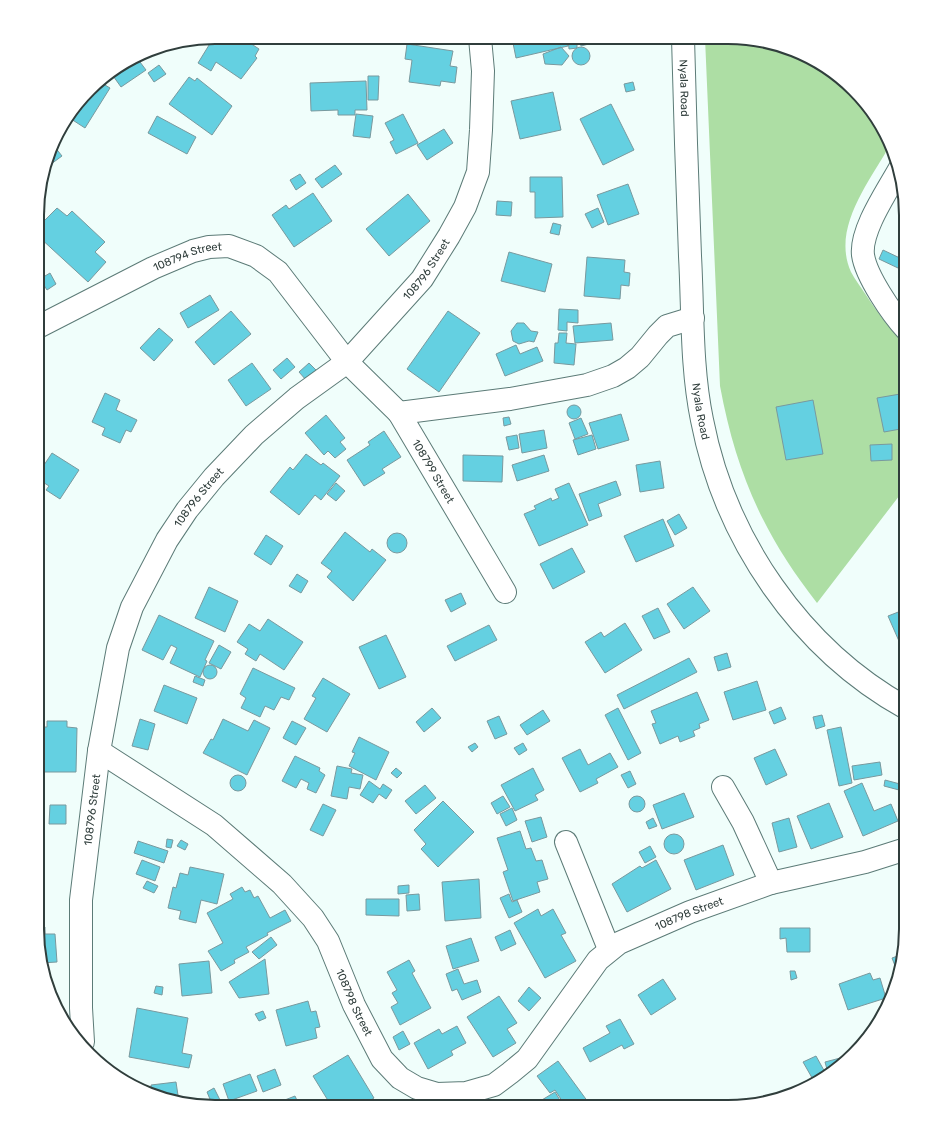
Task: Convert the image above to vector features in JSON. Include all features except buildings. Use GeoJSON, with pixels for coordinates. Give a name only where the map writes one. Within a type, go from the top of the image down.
{"type":"FeatureCollection","features":[{"type":"Feature","properties":{"kind":"street","name":"108796 Street"},"geometry":{"type":"LineString","coordinates":[[83,1038],[81,1008],[81,900],[99,751],[118,648],[132,607],[168,540],[187,510],[214,477],[254,435],[297,398],[347,362],[422,279],[465,207],[478,172],[483,71],[481,44]]}},
{"type":"Feature","properties":{"kind":"street","name":"Nyala Road"},"geometry":{"type":"LineString","coordinates":[[683,44],[696,384],[710,455],[721,489],[735,523],[752,555],[788,607],[815,638],[867,683],[899,704]]}},
{"type":"Feature","properties":{"kind":"street"},"geometry":{"type":"LineString","coordinates":[[895,178],[867,229],[863,255],[872,278],[882,296],[899,319]]}},
{"type":"Feature","properties":{"kind":"street","name":"108794 Street"},"geometry":{"type":"LineString","coordinates":[[44,324],[153,268],[193,251],[209,247],[229,246],[256,256],[278,272],[347,362]]}},
{"type":"Feature","properties":{"kind":"street"},"geometry":{"type":"LineString","coordinates":[[399,413],[517,398],[586,385],[607,378],[627,368],[640,357],[667,326],[693,318]]}},
{"type":"Feature","properties":{"kind":"street","name":"108799 Street"},"geometry":{"type":"LineString","coordinates":[[347,362],[399,413],[505,592]]}},
{"type":"Feature","properties":{"kind":"street","name":"108798 Street"},"geometry":{"type":"LineString","coordinates":[[99,751],[214,825],[282,884],[313,918],[328,942],[354,1005],[382,1059],[400,1078],[418,1088],[437,1094],[466,1093],[494,1085],[510,1074],[527,1058],[598,960],[609,949],[638,934],[690,912],[771,883],[865,862],[899,851]]}},
{"type":"Feature","properties":{"kind":"street"},"geometry":{"type":"LineString","coordinates":[[723,787],[743,822],[771,883]]}},
{"type":"Feature","properties":{"kind":"street"},"geometry":{"type":"LineString","coordinates":[[566,842],[609,949]]}},
{"type":"Feature","properties":{"kind":"green space"},"geometry":{"type":"Polygon","coordinates":[[[705,44],[739,44],[761,47],[783,53],[814,67],[832,79],[857,102],[864,111],[886,151],[864,189],[849,222],[846,239],[846,255],[851,272],[856,281],[884,321],[899,337],[899,496],[817,603],[781,552],[754,501],[734,446],[720,386],[705,44]]]}}]}
